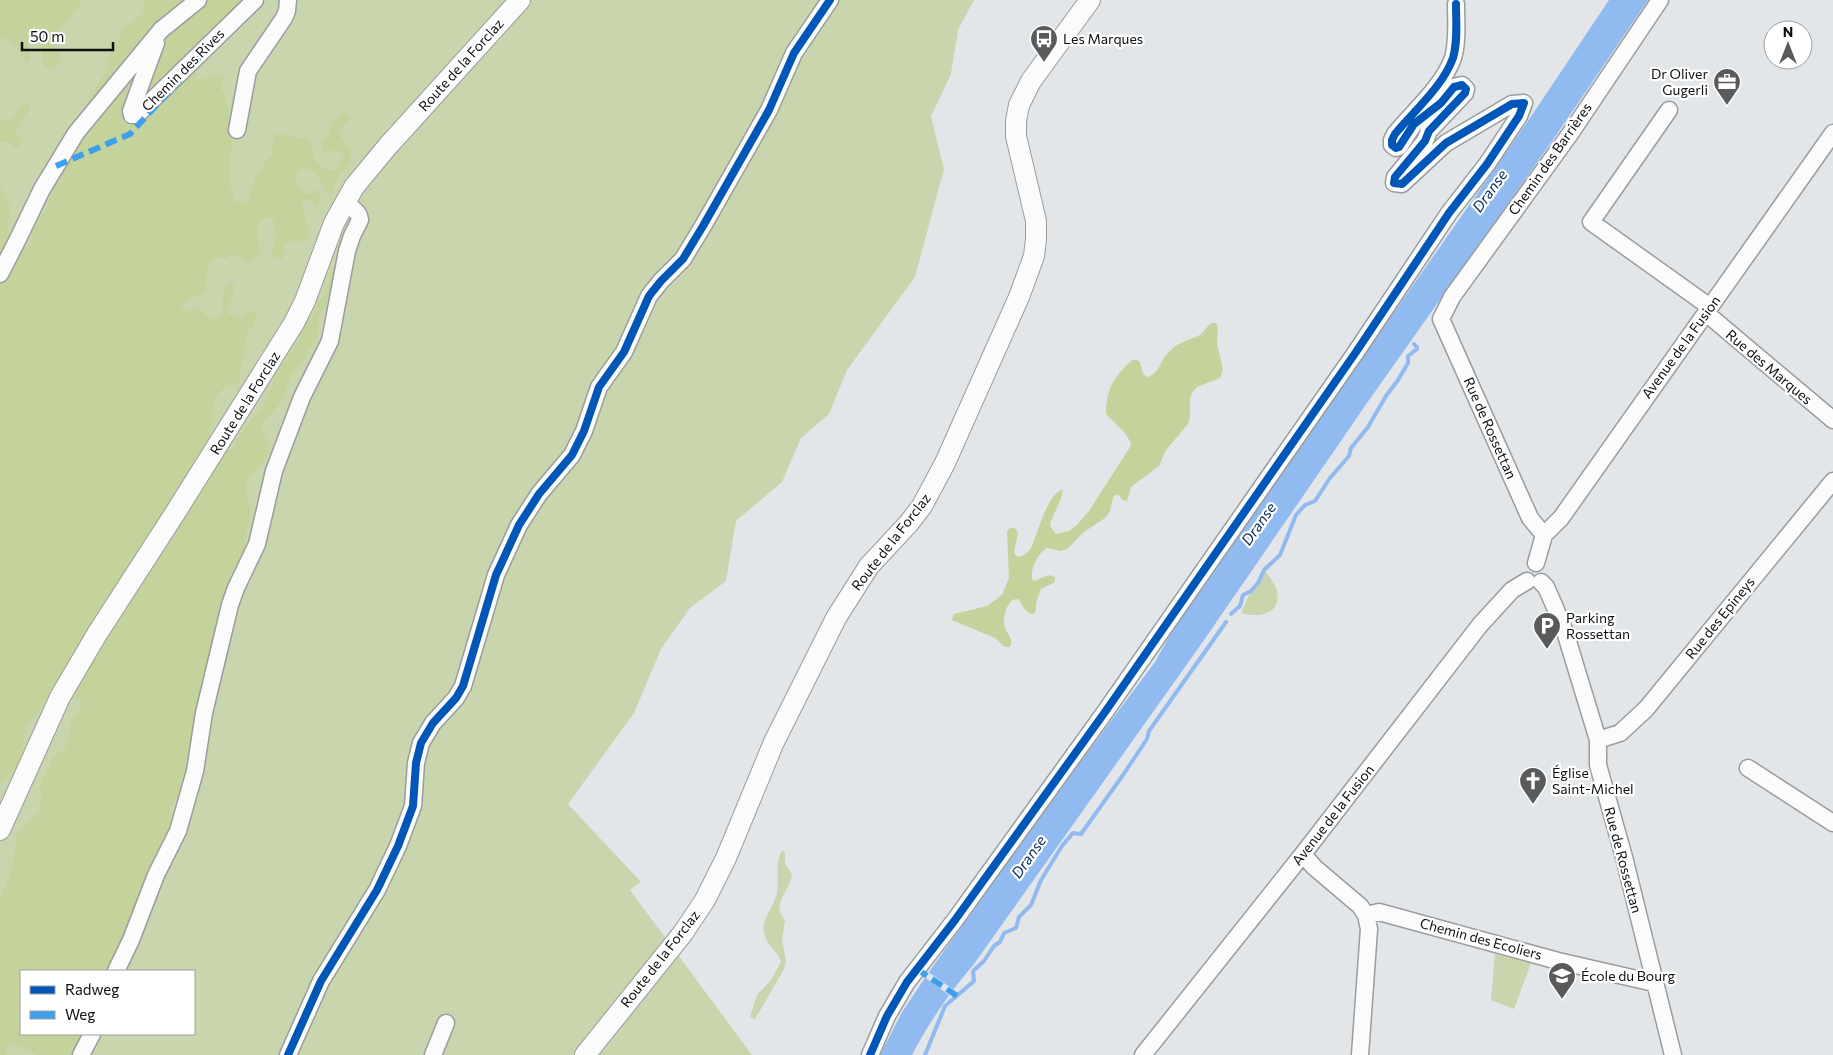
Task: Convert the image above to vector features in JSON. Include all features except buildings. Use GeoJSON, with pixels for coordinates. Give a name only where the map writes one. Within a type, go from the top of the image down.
{"type":"FeatureCollection","features":[{"type":"Feature","properties":{"kind":"main road","name":"Route de la Forclaz"},"geometry":{"type":"LineString","coordinates":[[0,830],[60,696],[92,641],[178,510],[294,323],[305,301],[329,233],[344,204],[361,178],[387,147],[520,0]]}},
{"type":"Feature","properties":{"kind":"main road","name":"Route de la Forclaz"},"geometry":{"type":"LineString","coordinates":[[585,1055],[668,953],[698,912],[722,868],[774,742],[832,626],[864,572],[922,506],[943,467],[1019,297],[1034,256],[1036,221],[1016,136],[1019,105],[1031,81],[1090,0]]}},
{"type":"Feature","properties":{"kind":"street"},"geometry":{"type":"LineString","coordinates":[[0,274],[42,189],[70,141],[161,30],[198,0]]}},
{"type":"Feature","properties":{"kind":"street","name":"Chemin des Rives"},"geometry":{"type":"LineString","coordinates":[[161,30],[131,111],[132,115],[137,115],[255,0]]}},
{"type":"Feature","properties":{"kind":"street"},"geometry":{"type":"LineString","coordinates":[[237,130],[248,71],[284,18],[288,0]]}},
{"type":"Feature","properties":{"kind":"street"},"geometry":{"type":"LineString","coordinates":[[288,1055],[320,981],[380,884],[396,851],[413,806],[416,763],[421,742],[433,723],[456,698],[463,686],[496,575],[515,532],[534,501],[575,450],[587,425],[599,388],[627,347],[649,296],[683,259],[704,226],[769,110],[794,53],[830,0]]}},
{"type":"Feature","properties":{"kind":"street","name":"Chemin des Barrières"},"geometry":{"type":"LineString","coordinates":[[1441,319],[1452,296],[1570,134],[1660,0]]}},
{"type":"Feature","properties":{"kind":"street"},"geometry":{"type":"LineString","coordinates":[[870,1055],[887,1016],[907,982],[960,914],[1115,698],[1356,352],[1448,213],[1487,164],[1519,116],[1524,103],[1512,104],[1446,143],[1402,184],[1394,183],[1395,177],[1425,141],[1430,131],[1466,89],[1462,85],[1454,87],[1442,102],[1414,124],[1399,147],[1396,148],[1392,145],[1395,134],[1432,92],[1453,57],[1456,42],[1456,4]]}},
{"type":"Feature","properties":{"kind":"street","name":"Rue des Marques"},"geometry":{"type":"LineString","coordinates":[[1669,110],[1591,222],[1708,310],[1833,420]]}},
{"type":"Feature","properties":{"kind":"street","name":"Avenue de la Fusion"},"geometry":{"type":"LineString","coordinates":[[1143,1055],[1480,625],[1512,590],[1545,577],[1542,565],[1536,563],[1544,535],[1561,518],[1833,133]]}},
{"type":"Feature","properties":{"kind":"street"},"geometry":{"type":"LineString","coordinates":[[116,970],[131,940],[156,875],[178,831],[195,771],[202,726],[230,606],[236,588],[257,544],[274,471],[302,397],[330,341],[349,244],[360,220],[355,210],[344,204]]}},
{"type":"Feature","properties":{"kind":"street","name":"Rue de Rossettan"},"geometry":{"type":"LineString","coordinates":[[1441,319],[1530,518],[1544,535]]}},
{"type":"Feature","properties":{"kind":"street","name":"Rue des Epineys"},"geometry":{"type":"LineString","coordinates":[[1598,740],[1620,733],[1646,709],[1833,481]]}},
{"type":"Feature","properties":{"kind":"street","name":"Rue de Rossettan"},"geometry":{"type":"LineString","coordinates":[[1534,581],[1546,586],[1554,605],[1566,635],[1598,740],[1598,765],[1624,857],[1673,1055]]}},
{"type":"Feature","properties":{"kind":"street"},"geometry":{"type":"LineString","coordinates":[[1748,768],[1833,823]]}},
{"type":"Feature","properties":{"kind":"street"},"geometry":{"type":"LineString","coordinates":[[1302,854],[1314,867],[1360,906],[1366,915],[1368,938],[1360,1055]]}},
{"type":"Feature","properties":{"kind":"street","name":"Chemin des Ecoliers"},"geometry":{"type":"LineString","coordinates":[[1366,915],[1379,912],[1558,960],[1654,983]]}},
{"type":"Feature","properties":{"kind":"street"},"geometry":{"type":"LineString","coordinates":[[434,1055],[446,1023]]}},
{"type":"Feature","properties":{"kind":"street"},"geometry":{"type":"LineString","coordinates":[[81,1055],[91,1035]]}},
{"type":"Feature","properties":{"kind":"green space"},"geometry":{"type":"Polygon","coordinates":[[[0,0],[974,0],[958,30],[951,74],[931,116],[944,169],[915,277],[847,370],[829,414],[801,438],[782,482],[736,521],[726,581],[690,608],[661,649],[634,713],[568,804],[641,882],[630,890],[752,1055],[0,1055],[0,0]]]}},
{"type":"Feature","properties":{"kind":"green space"},"geometry":{"type":"Polygon","coordinates":[[[0,0],[80,0],[80,6],[55,36],[55,50],[61,56],[56,66],[44,68],[41,44],[38,40],[33,39],[30,42],[30,60],[26,61],[9,40],[5,37],[0,41],[0,0]]]}},
{"type":"Feature","properties":{"kind":"green space"},"geometry":{"type":"Polygon","coordinates":[[[144,0],[249,0],[216,29],[205,31],[204,35],[214,39],[204,53],[197,69],[198,80],[223,76],[221,90],[225,94],[229,109],[228,127],[233,144],[229,161],[230,184],[234,200],[239,203],[247,202],[258,172],[272,156],[273,141],[279,133],[310,140],[316,161],[323,168],[334,170],[340,167],[343,156],[336,151],[323,151],[322,144],[329,136],[332,125],[338,117],[344,112],[350,119],[339,132],[342,140],[351,149],[351,161],[337,179],[332,193],[329,195],[318,176],[310,170],[304,168],[296,173],[297,182],[304,192],[307,194],[312,193],[316,189],[320,191],[319,203],[316,205],[306,199],[302,201],[308,228],[307,241],[292,241],[286,244],[283,246],[284,255],[282,259],[276,259],[272,255],[276,235],[274,220],[263,218],[260,221],[258,230],[260,253],[248,262],[242,257],[232,254],[225,259],[217,258],[212,260],[209,263],[204,293],[187,299],[182,304],[181,307],[188,311],[197,308],[211,318],[217,317],[222,314],[221,299],[228,283],[234,283],[234,291],[228,314],[240,317],[245,313],[253,311],[257,313],[254,325],[247,332],[239,383],[228,386],[216,397],[212,413],[210,442],[229,451],[236,446],[237,441],[252,418],[261,410],[268,398],[275,374],[294,350],[304,325],[314,314],[317,303],[325,296],[326,288],[330,283],[332,268],[336,264],[338,267],[332,292],[319,317],[318,337],[291,376],[282,401],[260,426],[269,444],[268,454],[263,464],[249,477],[247,482],[246,490],[251,513],[245,541],[246,551],[183,779],[184,787],[170,809],[172,822],[169,838],[152,865],[111,970],[20,970],[20,1035],[88,1035],[70,1055],[37,1055],[9,1041],[6,1055],[0,1055],[0,897],[9,878],[16,848],[15,839],[21,828],[39,812],[42,799],[40,788],[42,781],[54,756],[66,747],[70,723],[82,706],[82,701],[59,685],[44,701],[37,714],[25,726],[22,761],[0,785],[0,186],[11,207],[7,227],[15,246],[21,250],[27,249],[36,224],[47,208],[52,188],[66,168],[88,127],[88,100],[107,70],[110,54],[120,39],[122,30],[142,13],[144,0]]]}},
{"type":"Feature","properties":{"kind":"green space"},"geometry":{"type":"Polygon","coordinates":[[[26,103],[31,105],[17,129],[16,134],[22,141],[20,147],[16,148],[10,143],[0,141],[0,122],[13,118],[20,107],[26,103]]]}},
{"type":"Feature","properties":{"kind":"green space"},"geometry":{"type":"Polygon","coordinates":[[[1212,323],[1216,323],[1218,327],[1217,343],[1223,370],[1220,378],[1197,387],[1192,393],[1188,424],[1166,450],[1159,466],[1131,487],[1127,501],[1122,500],[1119,495],[1115,495],[1110,511],[1105,518],[1084,532],[1067,549],[1061,551],[1047,548],[1038,557],[1033,566],[1032,579],[1034,581],[1050,576],[1055,577],[1055,582],[1041,589],[1035,613],[1031,614],[1026,611],[1018,599],[1012,600],[1005,613],[1004,621],[1005,628],[1011,639],[1010,647],[1005,647],[995,638],[952,620],[954,614],[987,606],[1002,595],[1009,578],[1007,531],[1010,528],[1015,528],[1018,533],[1014,552],[1016,556],[1020,557],[1031,548],[1047,507],[1061,490],[1063,491],[1062,496],[1050,526],[1056,534],[1069,531],[1089,511],[1131,443],[1125,433],[1106,414],[1109,390],[1120,372],[1132,360],[1137,360],[1140,362],[1143,374],[1147,377],[1151,376],[1171,350],[1181,343],[1200,335],[1212,323]]]}},
{"type":"Feature","properties":{"kind":"green space"},"geometry":{"type":"Polygon","coordinates":[[[1264,572],[1267,573],[1276,588],[1278,599],[1276,605],[1272,610],[1261,615],[1241,613],[1250,593],[1257,586],[1264,572]]]}},
{"type":"Feature","properties":{"kind":"green space"},"geometry":{"type":"Polygon","coordinates":[[[783,850],[785,864],[792,874],[790,883],[781,900],[779,910],[785,921],[782,939],[786,961],[784,969],[755,1019],[750,1017],[757,995],[771,980],[781,962],[765,938],[764,922],[777,893],[778,862],[783,850]]]}},
{"type":"Feature","properties":{"kind":"green space"},"geometry":{"type":"Polygon","coordinates":[[[1495,954],[1531,963],[1514,1009],[1491,1000],[1495,954]]]}},
{"type":"Feature","properties":{"kind":"water","name":"Dranse"},"geometry":{"type":"Polygon","coordinates":[[[1609,0],[1648,0],[1557,134],[1367,403],[1202,643],[974,964],[940,1008],[912,1055],[880,1055],[902,1012],[931,969],[1155,662],[1177,622],[1526,124],[1609,0]]]}},
{"type":"Feature","properties":{"kind":"pier"},"geometry":{"type":"Polygon","coordinates":[[[927,971],[954,990],[950,996],[923,976],[927,971]]]}},
{"type":"Feature","properties":{"kind":"waterway"},"geometry":{"type":"LineString","coordinates":[[1231,614],[1240,606],[1243,595],[1251,591],[1258,583],[1264,570],[1280,555],[1296,515],[1305,505],[1315,501],[1330,478],[1349,456],[1351,448],[1368,427],[1386,396],[1398,380],[1408,363],[1408,356],[1417,349],[1414,344]]}},
{"type":"Feature","properties":{"kind":"waterway"},"geometry":{"type":"LineString","coordinates":[[925,1055],[945,1006],[974,981],[973,971],[984,961],[994,946],[1000,942],[1004,933],[1016,928],[1019,917],[1031,905],[1041,880],[1062,846],[1073,833],[1081,834],[1147,739],[1149,731],[1226,622]]}},
{"type":"Feature","properties":{"kind":"marked path"},"geometry":{"type":"LineString","coordinates":[[56,166],[130,134],[220,33]]}},
{"type":"Feature","properties":{"kind":"marked path"},"geometry":{"type":"LineString","coordinates":[[917,969],[960,998]]}},
{"type":"Feature","properties":{"kind":"cycle path"},"geometry":{"type":"LineString","coordinates":[[288,1055],[321,981],[377,890],[398,846],[413,806],[416,763],[421,743],[433,723],[456,698],[463,686],[496,575],[519,525],[539,494],[572,455],[584,431],[599,387],[624,352],[649,296],[683,259],[769,110],[794,53],[830,0]]}},
{"type":"Feature","properties":{"kind":"cycle path"},"geometry":{"type":"LineString","coordinates":[[870,1055],[887,1016],[907,982],[955,920],[1105,712],[1356,352],[1449,213],[1487,164],[1519,116],[1524,103],[1512,104],[1446,143],[1402,184],[1394,183],[1395,177],[1425,141],[1429,131],[1465,93],[1466,89],[1462,85],[1454,87],[1441,103],[1414,124],[1399,147],[1396,148],[1392,145],[1395,134],[1435,88],[1453,58],[1456,45],[1456,4]]}},
{"type":"Feature","properties":{"kind":"place","name":"Les Marques"},"geometry":{"type":"Point","coordinates":[1044,63]}},
{"type":"Feature","properties":{"kind":"place","name":"Dr Oliver Gugerli"},"geometry":{"type":"Point","coordinates":[1727,106]}},
{"type":"Feature","properties":{"kind":"place","name":"Parking Rossettan"},"geometry":{"type":"Point","coordinates":[1547,650]}},
{"type":"Feature","properties":{"kind":"place","name":"Église Saint-Michel"},"geometry":{"type":"Point","coordinates":[1533,805]}},
{"type":"Feature","properties":{"kind":"place","name":"École du Bourg"},"geometry":{"type":"Point","coordinates":[1562,1000]}}]}
